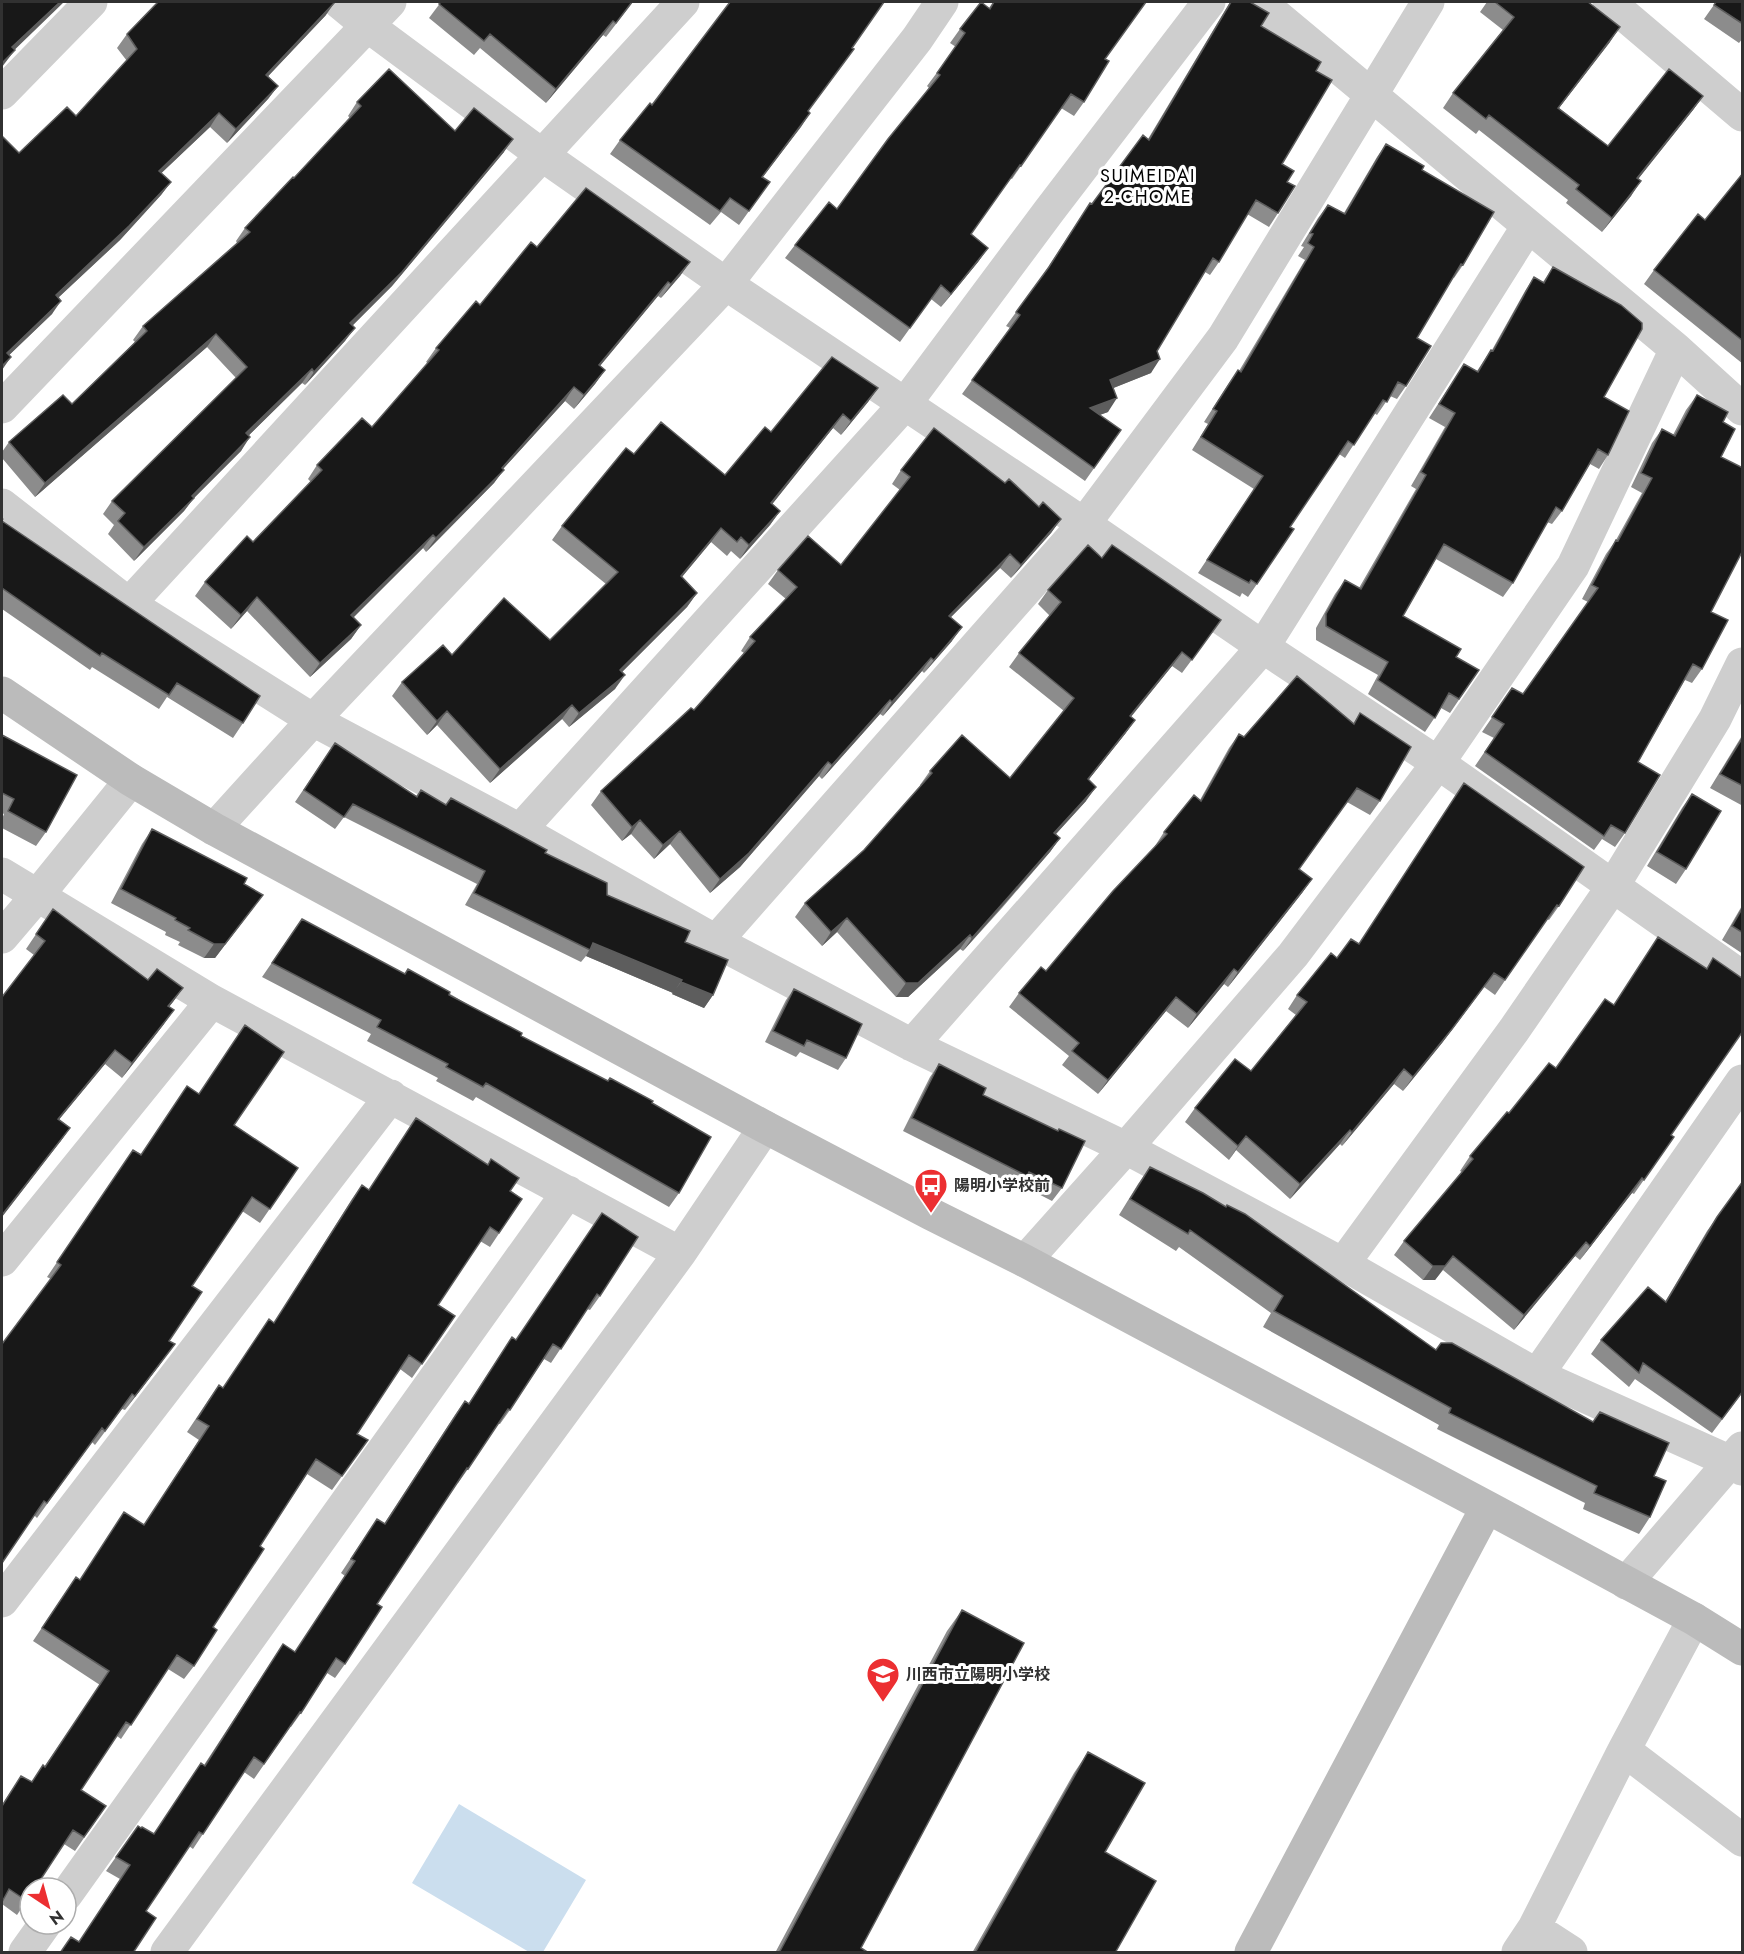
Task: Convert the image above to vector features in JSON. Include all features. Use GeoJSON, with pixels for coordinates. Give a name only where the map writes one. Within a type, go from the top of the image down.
{"type":"FeatureCollection","features":[{"type":"Feature","properties":{"kind":"street"},"geometry":{"type":"LineString","coordinates":[[2,93],[91,2]]}},
{"type":"Feature","properties":{"kind":"street"},"geometry":{"type":"LineString","coordinates":[[339,2],[542,155],[726,284],[1438,764],[1743,977]]}},
{"type":"Feature","properties":{"kind":"street"},"geometry":{"type":"LineString","coordinates":[[2,407],[390,2]]}},
{"type":"Feature","properties":{"kind":"street"},"geometry":{"type":"LineString","coordinates":[[129,604],[683,2]]}},
{"type":"Feature","properties":{"kind":"street"},"geometry":{"type":"LineString","coordinates":[[214,829],[313,720],[726,284],[917,39],[942,2]]}},
{"type":"Feature","properties":{"kind":"street"},"geometry":{"type":"LineString","coordinates":[[520,830],[905,404],[1209,2]]}},
{"type":"Feature","properties":{"kind":"street"},"geometry":{"type":"LineString","coordinates":[[1260,2],[1676,349],[1743,409]]}},
{"type":"Feature","properties":{"kind":"street"},"geometry":{"type":"LineString","coordinates":[[716,941],[1084,524],[1223,338],[1428,2]]}},
{"type":"Feature","properties":{"kind":"street"},"geometry":{"type":"LineString","coordinates":[[1609,2],[1743,114]]}},
{"type":"Feature","properties":{"kind":"street"},"geometry":{"type":"LineString","coordinates":[[912,1045],[1263,647],[1528,226]]}},
{"type":"Feature","properties":{"kind":"street"},"geometry":{"type":"LineString","coordinates":[[1025,1261],[1293,955],[1438,764],[1573,566],[1676,349]]}},
{"type":"Feature","properties":{"kind":"street"},"geometry":{"type":"LineString","coordinates":[[2,504],[129,604],[313,720],[520,830],[716,941],[912,1045],[1126,1148],[1343,1264],[1537,1375],[1739,1459],[1626,1583]]}},
{"type":"Feature","properties":{"kind":"street"},"geometry":{"type":"LineString","coordinates":[[1343,1264],[1514,1030],[1613,886],[1715,719],[1743,664]]}},
{"type":"Feature","properties":{"kind":"street"},"geometry":{"type":"LineString","coordinates":[[2,693],[131,780],[214,829],[765,1127],[1025,1261],[1694,1619],[1743,1649]]}},
{"type":"Feature","properties":{"kind":"street"},"geometry":{"type":"LineString","coordinates":[[2,938],[131,780]]}},
{"type":"Feature","properties":{"kind":"street"},"geometry":{"type":"LineString","coordinates":[[2,874],[212,1001],[680,1253]]}},
{"type":"Feature","properties":{"kind":"street"},"geometry":{"type":"LineString","coordinates":[[2,1260],[212,1001]]}},
{"type":"Feature","properties":{"kind":"street"},"geometry":{"type":"LineString","coordinates":[[1537,1375],[1743,1081]]}},
{"type":"Feature","properties":{"kind":"street"},"geometry":{"type":"LineString","coordinates":[[2,1601],[391,1096]]}},
{"type":"Feature","properties":{"kind":"street"},"geometry":{"type":"LineString","coordinates":[[167,1953],[680,1253],[765,1127]]}},
{"type":"Feature","properties":{"kind":"street"},"geometry":{"type":"LineString","coordinates":[[78,1878],[568,1192]]}},
{"type":"Feature","properties":{"kind":"street"},"geometry":{"type":"LineString","coordinates":[[1251,1953],[1487,1508]]}},
{"type":"Feature","properties":{"kind":"street"},"geometry":{"type":"LineString","coordinates":[[1571,1953],[1526,1940],[1694,1619]]}},
{"type":"Feature","properties":{"kind":"street"},"geometry":{"type":"LineString","coordinates":[[1624,1750],[1743,1840]]}},
{"type":"Feature","properties":{"kind":"street"},"geometry":{"type":"LineString","coordinates":[[25,1953],[37,1936]]}},
{"type":"Feature","properties":{"kind":"water"},"geometry":{"type":"Polygon","coordinates":[[[459,1804],[586,1880],[543,1952],[529,1952],[412,1883],[459,1804]]]}},
{"type":"Feature","properties":{"kind":"building"},"geometry":{"type":"Polygon","coordinates":[[[2,2],[60,2],[12,47],[15,50],[2,63],[2,2]]]}},
{"type":"Feature","properties":{"kind":"building"},"geometry":{"type":"Polygon","coordinates":[[[158,2],[335,2],[266,75],[278,86],[236,129],[219,113],[159,171],[171,182],[129,226],[56,295],[61,301],[7,353],[11,357],[2,366],[2,136],[19,153],[67,107],[76,116],[137,49],[127,34],[158,2]]]}},
{"type":"Feature","properties":{"kind":"building"},"geometry":{"type":"Polygon","coordinates":[[[441,2],[632,2],[616,23],[613,21],[556,89],[490,34],[484,41],[439,4],[441,2]]]}},
{"type":"Feature","properties":{"kind":"building"},"geometry":{"type":"Polygon","coordinates":[[[730,2],[884,2],[852,48],[854,49],[808,111],[810,113],[762,177],[770,182],[749,211],[730,198],[720,211],[620,140],[650,103],[652,105],[730,2]]]}},
{"type":"Feature","properties":{"kind":"building"},"geometry":{"type":"Polygon","coordinates":[[[981,2],[990,9],[994,2],[1146,2],[1105,59],[1109,61],[1084,102],[1071,94],[971,234],[988,248],[951,294],[941,285],[910,328],[795,245],[829,202],[837,209],[888,139],[940,75],[937,73],[965,33],[960,29],[981,2]]]}},
{"type":"Feature","properties":{"kind":"building"},"geometry":{"type":"Polygon","coordinates":[[[1231,2],[1250,2],[1269,13],[1261,26],[1321,62],[1316,71],[1332,80],[1282,164],[1294,171],[1287,182],[1295,186],[1278,213],[1256,200],[1219,262],[1213,258],[1157,351],[1160,359],[1110,380],[1117,398],[1090,408],[1121,430],[1094,468],[972,380],[1020,315],[1016,312],[1049,267],[1090,203],[1092,204],[1143,135],[1149,140],[1231,2]]]}},
{"type":"Feature","properties":{"kind":"building"},"geometry":{"type":"Polygon","coordinates":[[[1495,2],[1588,2],[1620,27],[1558,108],[1608,146],[1669,69],[1703,96],[1637,178],[1641,181],[1612,218],[1576,189],[1579,185],[1489,115],[1486,119],[1453,93],[1514,17],[1495,2]]]}},
{"type":"Feature","properties":{"kind":"building"},"geometry":{"type":"Polygon","coordinates":[[[1716,2],[1743,2],[1743,24],[1714,5],[1716,2]]]}},
{"type":"Feature","properties":{"kind":"building"},"geometry":{"type":"Polygon","coordinates":[[[389,69],[455,131],[474,108],[513,139],[402,272],[350,323],[355,328],[314,372],[312,369],[246,433],[250,437],[192,496],[194,498],[144,547],[118,521],[125,513],[112,501],[247,367],[216,334],[45,483],[9,442],[63,395],[72,404],[147,331],[143,326],[250,232],[245,228],[361,106],[357,102],[389,69]]]}},
{"type":"Feature","properties":{"kind":"building"},"geometry":{"type":"Polygon","coordinates":[[[1386,144],[1424,166],[1422,170],[1494,212],[1417,338],[1431,346],[1406,386],[1398,382],[1387,402],[1383,400],[1354,445],[1348,441],[1290,527],[1294,529],[1257,584],[1251,580],[1249,583],[1207,560],[1263,476],[1201,437],[1217,411],[1213,409],[1238,370],[1241,372],[1314,247],[1308,243],[1313,234],[1310,233],[1328,205],[1345,214],[1386,144]]]}},
{"type":"Feature","properties":{"kind":"building"},"geometry":{"type":"Polygon","coordinates":[[[1743,173],[1743,341],[1654,270],[1698,214],[1705,220],[1743,173]]]}},
{"type":"Feature","properties":{"kind":"building"},"geometry":{"type":"Polygon","coordinates":[[[586,188],[690,262],[671,284],[668,282],[599,365],[605,370],[584,395],[574,387],[502,468],[504,470],[436,538],[433,535],[351,615],[361,625],[320,663],[257,597],[241,615],[205,582],[247,536],[253,542],[322,470],[317,465],[362,418],[372,427],[439,350],[436,348],[476,301],[480,305],[531,242],[537,247],[586,188]]]}},
{"type":"Feature","properties":{"kind":"building"},"geometry":{"type":"Polygon","coordinates":[[[1553,267],[1621,305],[1642,323],[1642,329],[1604,397],[1629,411],[1608,455],[1598,449],[1562,511],[1556,507],[1513,583],[1444,544],[1403,616],[1461,649],[1456,657],[1479,670],[1459,699],[1449,693],[1435,718],[1378,680],[1388,662],[1326,626],[1326,614],[1345,580],[1361,589],[1426,475],[1421,472],[1455,413],[1439,404],[1464,364],[1478,372],[1491,350],[1493,351],[1534,277],[1544,283],[1553,267]]]}},
{"type":"Feature","properties":{"kind":"building"},"geometry":{"type":"Polygon","coordinates":[[[832,357],[878,388],[851,421],[843,414],[771,503],[780,511],[749,545],[741,537],[737,542],[721,528],[681,576],[697,593],[620,670],[625,675],[579,713],[572,705],[500,769],[447,711],[437,721],[402,682],[443,645],[452,655],[504,598],[550,640],[618,572],[562,526],[626,448],[634,454],[661,422],[725,475],[765,427],[771,432],[832,357]]]}},
{"type":"Feature","properties":{"kind":"building"},"geometry":{"type":"Polygon","coordinates":[[[1697,395],[1728,412],[1723,422],[1735,429],[1721,457],[1743,468],[1743,550],[1711,612],[1728,620],[1702,669],[1693,664],[1638,762],[1660,775],[1625,833],[1611,825],[1604,836],[1485,752],[1504,724],[1492,717],[1512,688],[1523,694],[1598,588],[1592,585],[1652,478],[1641,473],[1662,429],[1675,436],[1697,395]]]}},
{"type":"Feature","properties":{"kind":"building"},"geometry":{"type":"Polygon","coordinates":[[[934,428],[1005,483],[1009,479],[1039,507],[1043,502],[1061,519],[1021,565],[1010,554],[949,616],[962,627],[934,660],[931,658],[892,702],[890,700],[832,765],[828,762],[749,853],[720,879],[680,831],[663,845],[640,820],[632,827],[601,791],[691,708],[694,710],[755,641],[750,637],[797,587],[778,570],[808,536],[841,565],[910,477],[901,470],[934,428]]]}},
{"type":"Feature","properties":{"kind":"building"},"geometry":{"type":"Polygon","coordinates":[[[2,521],[260,696],[243,723],[177,683],[169,695],[102,653],[100,656],[2,588],[2,521]]]}},
{"type":"Feature","properties":{"kind":"building"},"geometry":{"type":"Polygon","coordinates":[[[1088,545],[1102,558],[1112,545],[1221,620],[1192,660],[1182,652],[1130,716],[1135,720],[1088,779],[1096,787],[1054,833],[1060,838],[972,938],[970,935],[918,983],[906,983],[847,918],[831,932],[805,903],[864,850],[932,773],[930,771],[962,735],[1010,778],[1074,698],[1019,653],[1061,602],[1048,590],[1088,545]]]}},
{"type":"Feature","properties":{"kind":"building"},"geometry":{"type":"Polygon","coordinates":[[[1297,676],[1354,724],[1360,713],[1411,747],[1380,801],[1357,788],[1299,869],[1312,879],[1238,972],[1234,969],[1197,1014],[1176,997],[1108,1080],[1072,1051],[1079,1043],[1019,993],[1041,967],[1046,971],[1113,891],[1167,834],[1164,832],[1194,795],[1201,801],[1239,734],[1244,737],[1297,676]]]}},
{"type":"Feature","properties":{"kind":"building"},"geometry":{"type":"Polygon","coordinates":[[[2,735],[77,775],[46,832],[8,811],[14,799],[2,793],[2,735]]]}},
{"type":"Feature","properties":{"kind":"building"},"geometry":{"type":"Polygon","coordinates":[[[1743,737],[1743,786],[1720,774],[1743,737]]]}},
{"type":"Feature","properties":{"kind":"building"},"geometry":{"type":"Polygon","coordinates":[[[335,743],[417,797],[421,790],[446,805],[451,798],[547,850],[545,853],[607,883],[607,895],[690,931],[685,942],[728,960],[713,995],[593,943],[590,950],[474,893],[485,871],[353,804],[344,817],[304,790],[335,743]]]}},
{"type":"Feature","properties":{"kind":"building"},"geometry":{"type":"Polygon","coordinates":[[[1464,783],[1584,867],[1559,906],[1557,905],[1505,980],[1494,973],[1413,1077],[1404,1069],[1352,1132],[1350,1130],[1300,1184],[1246,1136],[1238,1146],[1195,1108],[1235,1059],[1251,1071],[1307,1002],[1297,995],[1331,953],[1337,958],[1351,939],[1359,944],[1464,783]]]}},
{"type":"Feature","properties":{"kind":"building"},"geometry":{"type":"Polygon","coordinates":[[[1692,794],[1721,811],[1686,869],[1657,852],[1692,794]]]}},
{"type":"Feature","properties":{"kind":"building"},"geometry":{"type":"Polygon","coordinates":[[[152,829],[247,878],[244,884],[263,895],[225,944],[214,944],[188,930],[190,928],[175,920],[176,918],[121,889],[152,829]]]}},
{"type":"Feature","properties":{"kind":"building"},"geometry":{"type":"Polygon","coordinates":[[[1743,907],[1743,933],[1732,926],[1743,907]]]}},
{"type":"Feature","properties":{"kind":"building"},"geometry":{"type":"Polygon","coordinates":[[[53,909],[148,980],[157,969],[183,988],[168,1006],[174,1010],[132,1063],[115,1050],[58,1119],[70,1128],[2,1215],[2,997],[45,941],[36,934],[53,909]]]}},
{"type":"Feature","properties":{"kind":"building"},"geometry":{"type":"Polygon","coordinates":[[[302,919],[405,974],[408,969],[450,992],[449,995],[522,1033],[521,1036],[608,1081],[610,1078],[653,1101],[652,1103],[711,1137],[679,1193],[486,1083],[483,1087],[446,1067],[448,1064],[377,1027],[381,1020],[272,963],[302,919]]]}},
{"type":"Feature","properties":{"kind":"building"},"geometry":{"type":"Polygon","coordinates":[[[1658,937],[1707,969],[1713,958],[1743,979],[1743,1031],[1671,1135],[1674,1137],[1644,1180],[1642,1178],[1590,1246],[1586,1242],[1524,1315],[1453,1256],[1445,1266],[1433,1266],[1404,1241],[1473,1159],[1470,1156],[1507,1112],[1509,1113],[1549,1063],[1556,1068],[1605,999],[1614,1005],[1658,937]]]}},
{"type":"Feature","properties":{"kind":"building"},"geometry":{"type":"Polygon","coordinates":[[[794,989],[862,1024],[846,1058],[807,1040],[804,1046],[773,1031],[794,989]]]}},
{"type":"Feature","properties":{"kind":"building"},"geometry":{"type":"Polygon","coordinates":[[[245,1025],[284,1052],[234,1125],[298,1168],[270,1209],[252,1197],[192,1286],[202,1292],[169,1341],[175,1344],[135,1396],[132,1394],[105,1431],[102,1428],[47,1503],[44,1501],[2,1563],[2,1344],[61,1265],[57,1262],[133,1150],[141,1155],[187,1086],[199,1094],[245,1025]]]}},
{"type":"Feature","properties":{"kind":"building"},"geometry":{"type":"Polygon","coordinates":[[[939,1064],[986,1088],[983,1095],[1058,1131],[1059,1129],[1085,1141],[1062,1188],[1029,1172],[1027,1176],[912,1118],[939,1064]]]}},
{"type":"Feature","properties":{"kind":"building"},"geometry":{"type":"Polygon","coordinates":[[[416,1118],[488,1165],[491,1159],[519,1178],[510,1191],[522,1199],[499,1233],[490,1227],[438,1305],[455,1316],[422,1364],[409,1355],[357,1434],[368,1440],[342,1476],[316,1459],[260,1546],[264,1549],[213,1627],[217,1630],[194,1666],[177,1655],[131,1725],[126,1722],[81,1790],[106,1806],[84,1837],[73,1830],[43,1876],[18,1876],[18,1895],[9,1889],[2,1902],[2,1806],[21,1776],[32,1782],[43,1765],[45,1767],[109,1671],[42,1628],[76,1577],[80,1580],[124,1512],[144,1525],[209,1426],[197,1419],[219,1385],[223,1388],[269,1319],[274,1323],[362,1185],[369,1190],[416,1118]]]}},
{"type":"Feature","properties":{"kind":"building"},"geometry":{"type":"Polygon","coordinates":[[[1150,1167],[1226,1207],[1227,1205],[1245,1214],[1436,1350],[1441,1343],[1452,1343],[1593,1422],[1600,1412],[1669,1443],[1654,1476],[1666,1481],[1650,1517],[1594,1493],[1597,1486],[1449,1413],[1451,1408],[1274,1311],[1283,1296],[1190,1230],[1188,1234],[1130,1199],[1150,1167]]]}},
{"type":"Feature","properties":{"kind":"building"},"geometry":{"type":"Polygon","coordinates":[[[1743,1181],[1743,1391],[1722,1419],[1643,1363],[1639,1373],[1601,1340],[1648,1287],[1666,1302],[1717,1217],[1743,1181]]]}},
{"type":"Feature","properties":{"kind":"building"},"geometry":{"type":"Polygon","coordinates":[[[602,1213],[638,1237],[600,1296],[597,1294],[561,1349],[553,1344],[510,1410],[508,1409],[467,1468],[377,1604],[382,1607],[345,1664],[336,1658],[301,1713],[264,1764],[254,1757],[203,1834],[199,1832],[146,1911],[156,1918],[133,1953],[60,1953],[71,1937],[79,1942],[130,1865],[116,1857],[138,1826],[154,1834],[201,1763],[205,1766],[283,1644],[295,1652],[355,1561],[351,1559],[377,1519],[385,1524],[465,1401],[469,1404],[512,1337],[516,1340],[602,1213]]]}},
{"type":"Feature","properties":{"kind":"building"},"geometry":{"type":"Polygon","coordinates":[[[962,1610],[1024,1643],[861,1948],[869,1953],[779,1953],[962,1610]]]}},
{"type":"Feature","properties":{"kind":"building"},"geometry":{"type":"Polygon","coordinates":[[[1088,1752],[1145,1783],[1105,1852],[1156,1881],[1115,1953],[975,1953],[1088,1752]]]}},
{"type":"Feature","properties":{"kind":"place","name":"陽明小学校前"},"geometry":{"type":"Point","coordinates":[931,1214]}},
{"type":"Feature","properties":{"kind":"place","name":"川西市立陽明小学校"},"geometry":{"type":"Point","coordinates":[883,1703]}},
{"type":"Feature","properties":{"kind":"district","name":"SUIMEIDAI 2-CHOME"},"geometry":{"type":"Point","coordinates":[1148,186]}}]}
